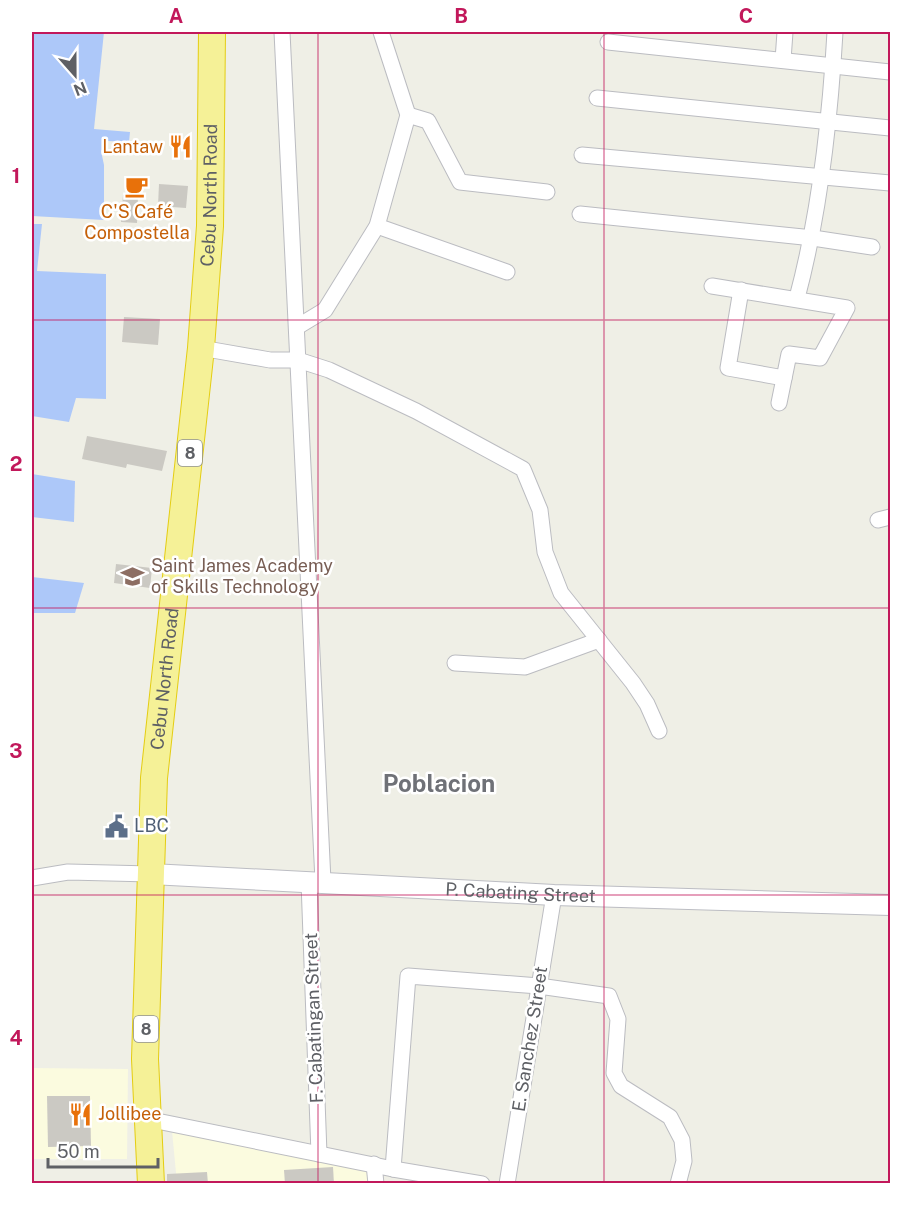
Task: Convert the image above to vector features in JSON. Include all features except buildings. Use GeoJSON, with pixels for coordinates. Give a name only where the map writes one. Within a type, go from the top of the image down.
{"type":"FeatureCollection","features":[{"type":"Feature","properties":{"kind":"highway","name":"Cebu North Road"},"geometry":{"type":"LineString","coordinates":[[151,1184],[145,1059],[154,778],[201,348],[210,226],[212,32]]}},
{"type":"Feature","properties":{"kind":"street","name":"F. Cabatingan Street"},"geometry":{"type":"LineString","coordinates":[[282,32],[297,327],[316,881],[319,1154]]}},
{"type":"Feature","properties":{"kind":"street"},"geometry":{"type":"LineString","coordinates":[[297,327],[325,310],[377,226],[408,116],[381,32]]}},
{"type":"Feature","properties":{"kind":"street"},"geometry":{"type":"LineString","coordinates":[[783,60],[785,32]]}},
{"type":"Feature","properties":{"kind":"street"},"geometry":{"type":"LineString","coordinates":[[797,298],[813,238],[828,120],[835,32]]}},
{"type":"Feature","properties":{"kind":"street"},"geometry":{"type":"LineString","coordinates":[[608,42],[891,72]]}},
{"type":"Feature","properties":{"kind":"street"},"geometry":{"type":"LineString","coordinates":[[597,98],[891,128]]}},
{"type":"Feature","properties":{"kind":"street"},"geometry":{"type":"LineString","coordinates":[[408,116],[428,121],[460,182],[547,192]]}},
{"type":"Feature","properties":{"kind":"street"},"geometry":{"type":"LineString","coordinates":[[582,155],[891,183]]}},
{"type":"Feature","properties":{"kind":"street"},"geometry":{"type":"LineString","coordinates":[[580,214],[813,238],[872,247]]}},
{"type":"Feature","properties":{"kind":"street"},"geometry":{"type":"LineString","coordinates":[[377,226],[507,272]]}},
{"type":"Feature","properties":{"kind":"street"},"geometry":{"type":"LineString","coordinates":[[712,286],[848,308],[820,358],[789,354],[779,403]]}},
{"type":"Feature","properties":{"kind":"street"},"geometry":{"type":"LineString","coordinates":[[741,290],[729,368],[784,378]]}},
{"type":"Feature","properties":{"kind":"street"},"geometry":{"type":"LineString","coordinates":[[201,348],[270,360],[298,360],[329,370],[416,411],[523,469],[540,510],[545,552],[561,593],[647,704],[659,731]]}},
{"type":"Feature","properties":{"kind":"street"},"geometry":{"type":"LineString","coordinates":[[455,663],[525,667],[599,640]]}},
{"type":"Feature","properties":{"kind":"street"},"geometry":{"type":"LineString","coordinates":[[32,878],[68,872],[151,874]]}},
{"type":"Feature","properties":{"kind":"street","name":"P. Cabating Street"},"geometry":{"type":"LineString","coordinates":[[151,874],[554,895],[891,905]]}},
{"type":"Feature","properties":{"kind":"street","name":"E. Sanchez Street"},"geometry":{"type":"LineString","coordinates":[[507,1184],[554,895]]}},
{"type":"Feature","properties":{"kind":"street"},"geometry":{"type":"LineString","coordinates":[[393,1169],[408,976],[539,986],[609,996],[618,1019],[614,1073],[621,1086],[670,1118],[682,1140],[684,1161],[678,1184]]}},
{"type":"Feature","properties":{"kind":"street"},"geometry":{"type":"LineString","coordinates":[[147,1119],[374,1164],[418,1178],[482,1184]]}},
{"type":"Feature","properties":{"kind":"street"},"geometry":{"type":"LineString","coordinates":[[374,1164],[376,1184]]}},
{"type":"Feature","properties":{"kind":"shaded area","name":"Jollibee"},"geometry":{"type":"Polygon","coordinates":[[[32,1068],[128,1069],[127,1159],[32,1159],[32,1068]]]}},
{"type":"Feature","properties":{"kind":"shaded area"},"geometry":{"type":"Polygon","coordinates":[[[172,1131],[369,1168],[371,1183],[177,1183],[172,1131]]]}},
{"type":"Feature","properties":{"kind":"water"},"geometry":{"type":"Polygon","coordinates":[[[32,32],[104,32],[94,129],[130,132],[129,142],[108,141],[101,151],[104,165],[104,220],[32,216],[32,32]]]}},
{"type":"Feature","properties":{"kind":"water"},"geometry":{"type":"Polygon","coordinates":[[[32,224],[42,224],[37,271],[106,274],[106,399],[76,398],[69,422],[32,416],[32,224]]]}},
{"type":"Feature","properties":{"kind":"water"},"geometry":{"type":"Polygon","coordinates":[[[32,474],[75,481],[74,522],[32,517],[32,474]]]}},
{"type":"Feature","properties":{"kind":"water"},"geometry":{"type":"Polygon","coordinates":[[[32,577],[84,583],[75,613],[32,613],[32,577]]]}},
{"type":"Feature","properties":{"kind":"place","name":"Lantaw"},"geometry":{"type":"Point","coordinates":[181,147]}},
{"type":"Feature","properties":{"kind":"place","name":"C'S Café Compostella"},"geometry":{"type":"Point","coordinates":[137,186]}},
{"type":"Feature","properties":{"kind":"place","name":"Saint James Academy of Skills Technology"},"geometry":{"type":"Point","coordinates":[133,576]}},
{"type":"Feature","properties":{"kind":"place","name":"LBC"},"geometry":{"type":"Point","coordinates":[116,826]}},
{"type":"Feature","properties":{"kind":"place","name":"Jollibee"},"geometry":{"type":"Point","coordinates":[80,1114]}},
{"type":"Feature","properties":{"kind":"district","name":"Poblacion"},"geometry":{"type":"Point","coordinates":[439,784]}}]}
